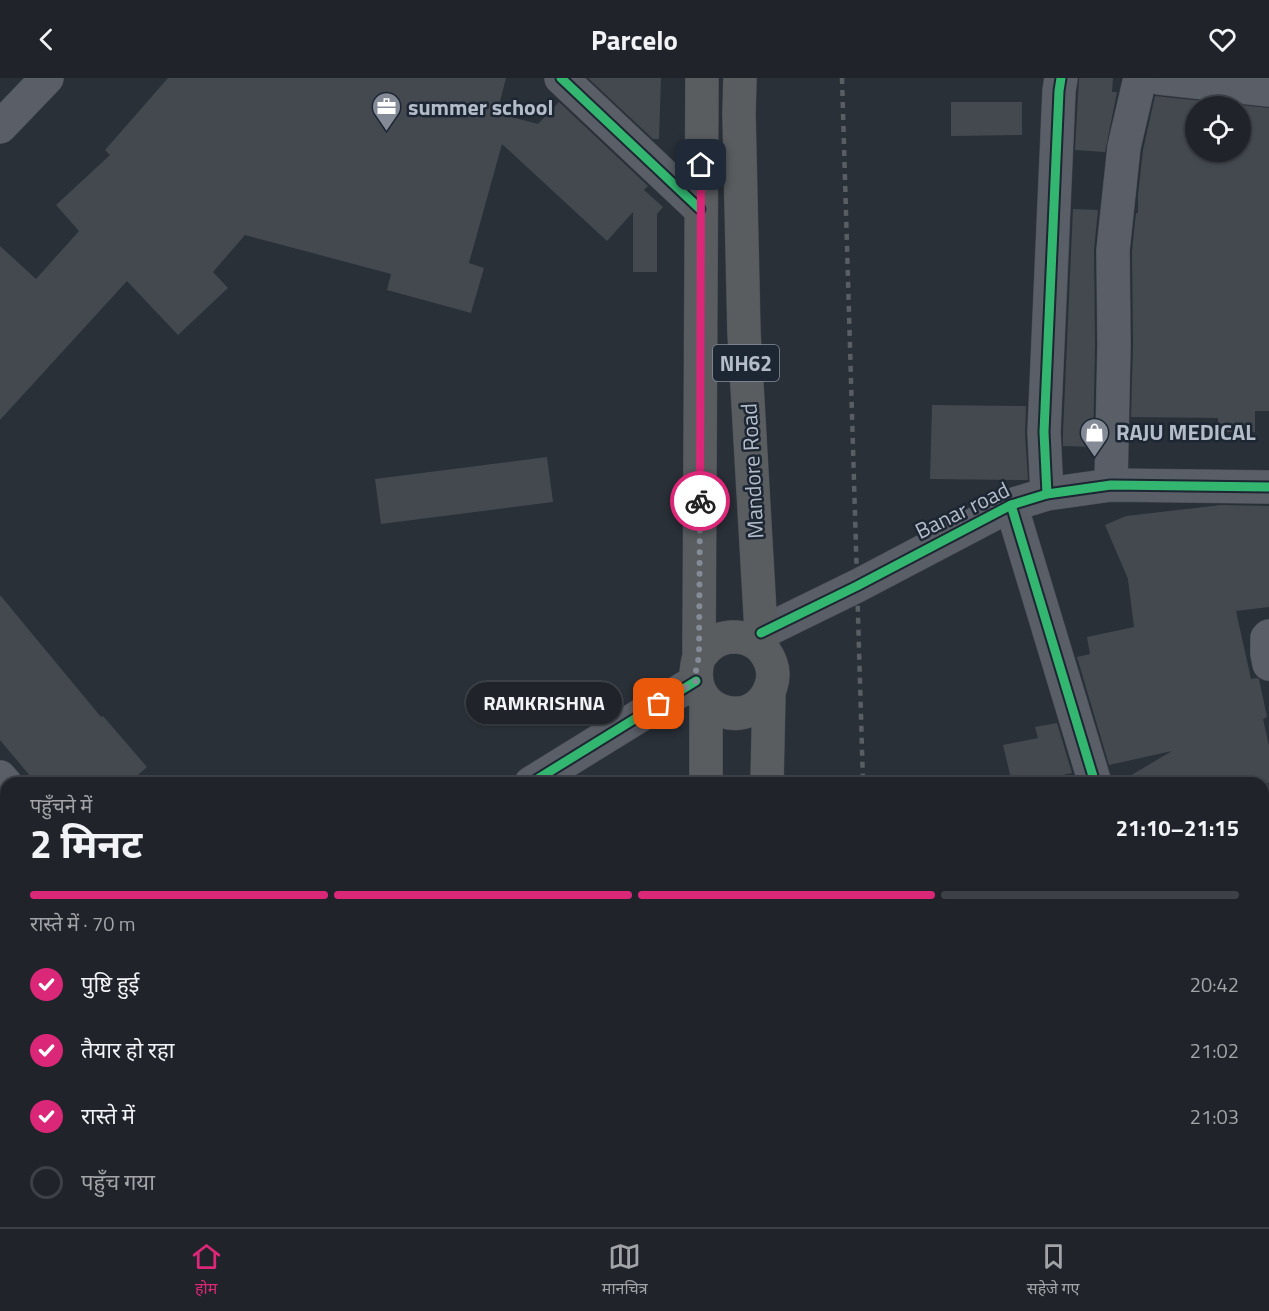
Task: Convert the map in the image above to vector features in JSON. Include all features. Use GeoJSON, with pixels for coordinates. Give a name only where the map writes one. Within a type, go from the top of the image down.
{"type":"FeatureCollection","features":[{"type":"Feature","properties":{"kind":"highway","name":"NH62"},"geometry":{"type":"LineString","coordinates":[[702,78],[700,680],[706,777]]}},
{"type":"Feature","properties":{"kind":"highway","name":"Mandore Road"},"geometry":{"type":"LineString","coordinates":[[740,78],[744,333],[762,640],[773,670],[769,693],[767,777]]}},
{"type":"Feature","properties":{"kind":"highway"},"geometry":{"type":"LineString","coordinates":[[762,640],[736,637],[721,639],[709,646],[700,680],[718,711],[732,714],[747,712],[760,705],[769,693]]}},
{"type":"Feature","properties":{"kind":"street"},"geometry":{"type":"LineString","coordinates":[[0,127],[47,78]]}},
{"type":"Feature","properties":{"kind":"street"},"geometry":{"type":"LineString","coordinates":[[561,78],[700,209]]}},
{"type":"Feature","properties":{"kind":"street"},"geometry":{"type":"LineString","coordinates":[[1047,494],[1044,432],[1061,78]]}},
{"type":"Feature","properties":{"kind":"street"},"geometry":{"type":"LineString","coordinates":[[1111,485],[1114,345],[1113,250],[1124,147],[1140,78]]}},
{"type":"Feature","properties":{"kind":"street"},"geometry":{"type":"LineString","coordinates":[[1159,78],[1269,90]]}},
{"type":"Feature","properties":{"kind":"street","name":"Banar road"},"geometry":{"type":"LineString","coordinates":[[762,640],[857,586],[1011,505],[1047,494],[1111,485],[1269,487]]}},
{"type":"Feature","properties":{"kind":"street"},"geometry":{"type":"LineString","coordinates":[[1011,505],[1093,777]]}},
{"type":"Feature","properties":{"kind":"street"},"geometry":{"type":"LineString","coordinates":[[1269,636],[1267,654],[1269,663]]}},
{"type":"Feature","properties":{"kind":"street"},"geometry":{"type":"LineString","coordinates":[[541,777],[700,680]]}},
{"type":"Feature","properties":{"kind":"building"},"geometry":{"type":"Polygon","coordinates":[[[168,78],[506,78],[497,113],[538,124],[559,102],[648,186],[644,190],[663,207],[657,214],[657,272],[633,272],[633,212],[607,241],[502,144],[469,263],[484,268],[471,313],[387,290],[391,274],[245,235],[213,272],[228,288],[178,335],[127,281],[0,420],[0,246],[36,279],[79,231],[56,205],[110,155],[105,150],[168,78]]]}},
{"type":"Feature","properties":{"kind":"building"},"geometry":{"type":"Polygon","coordinates":[[[588,78],[661,78],[659,139],[653,139],[588,78]]]}},
{"type":"Feature","properties":{"kind":"building"},"geometry":{"type":"Polygon","coordinates":[[[1079,78],[1113,78],[1112,92],[1117,92],[1105,152],[1075,150],[1079,78]]]}},
{"type":"Feature","properties":{"kind":"building"},"geometry":{"type":"Polygon","coordinates":[[[1155,96],[1185,99],[1185,162],[1251,162],[1251,106],[1269,108],[1269,411],[1255,411],[1255,432],[1218,432],[1218,418],[1131,417],[1132,251],[1136,213],[1138,213],[1143,150],[1155,96]]]}},
{"type":"Feature","properties":{"kind":"building"},"geometry":{"type":"Polygon","coordinates":[[[951,102],[1022,102],[1022,135],[951,136],[951,102]]]}},
{"type":"Feature","properties":{"kind":"building"},"geometry":{"type":"Polygon","coordinates":[[[1073,209],[1098,210],[1094,250],[1093,447],[1063,446],[1073,209]]]}},
{"type":"Feature","properties":{"kind":"building"},"geometry":{"type":"Polygon","coordinates":[[[932,405],[1026,406],[1028,480],[930,479],[932,405]]]}},
{"type":"Feature","properties":{"kind":"building"},"geometry":{"type":"Polygon","coordinates":[[[547,457],[553,502],[381,524],[375,479],[547,457]]]}},
{"type":"Feature","properties":{"kind":"building"},"geometry":{"type":"Polygon","coordinates":[[[1221,505],[1269,506],[1269,607],[1236,611],[1251,679],[1259,679],[1267,717],[1263,719],[1269,746],[1269,777],[1128,777],[1172,751],[1109,765],[1077,657],[1090,654],[1087,637],[1134,627],[1128,579],[1105,525],[1126,516],[1221,505]]]}},
{"type":"Feature","properties":{"kind":"building"},"geometry":{"type":"Polygon","coordinates":[[[0,595],[101,717],[103,716],[147,767],[136,777],[31,777],[0,740],[0,595]]]}},
{"type":"Feature","properties":{"kind":"building"},"geometry":{"type":"Polygon","coordinates":[[[1057,723],[1072,773],[1054,777],[1011,777],[1003,745],[1038,738],[1035,727],[1057,723]]]}},
{"type":"Feature","properties":{"kind":"railway"},"geometry":{"type":"LineString","coordinates":[[842,78],[863,777]]}},
{"type":"Feature","properties":{"kind":"cycle path"},"geometry":{"type":"LineString","coordinates":[[561,78],[700,209]]}},
{"type":"Feature","properties":{"kind":"cycle path"},"geometry":{"type":"LineString","coordinates":[[1047,494],[1044,432],[1061,78]]}},
{"type":"Feature","properties":{"kind":"cycle path"},"geometry":{"type":"LineString","coordinates":[[761,633],[857,586],[1011,505],[1047,494],[1111,485],[1269,487]]}},
{"type":"Feature","properties":{"kind":"cycle path"},"geometry":{"type":"LineString","coordinates":[[1011,505],[1093,777]]}},
{"type":"Feature","properties":{"kind":"cycle path"},"geometry":{"type":"LineString","coordinates":[[541,777],[696,681]]}},
{"type":"Feature","properties":{"kind":"way so far"},"geometry":{"type":"LineString","coordinates":[[659,704],[696,681],[699,657],[700,501]]}},
{"type":"Feature","properties":{"kind":"place","name":"summer school"},"geometry":{"type":"Point","coordinates":[387,132]}},
{"type":"Feature","properties":{"kind":"place","name":"RAJU MEDICAL"},"geometry":{"type":"Point","coordinates":[1095,458]}},
{"type":"Feature","properties":{"kind":"place","name":"RAMKRISHNA"},"geometry":{"type":"Point","coordinates":[659,704]}},
{"type":"Feature","properties":{"kind":"route"},"geometry":{"type":"LineString","coordinates":[[700,501],[701,165]]}}]}
